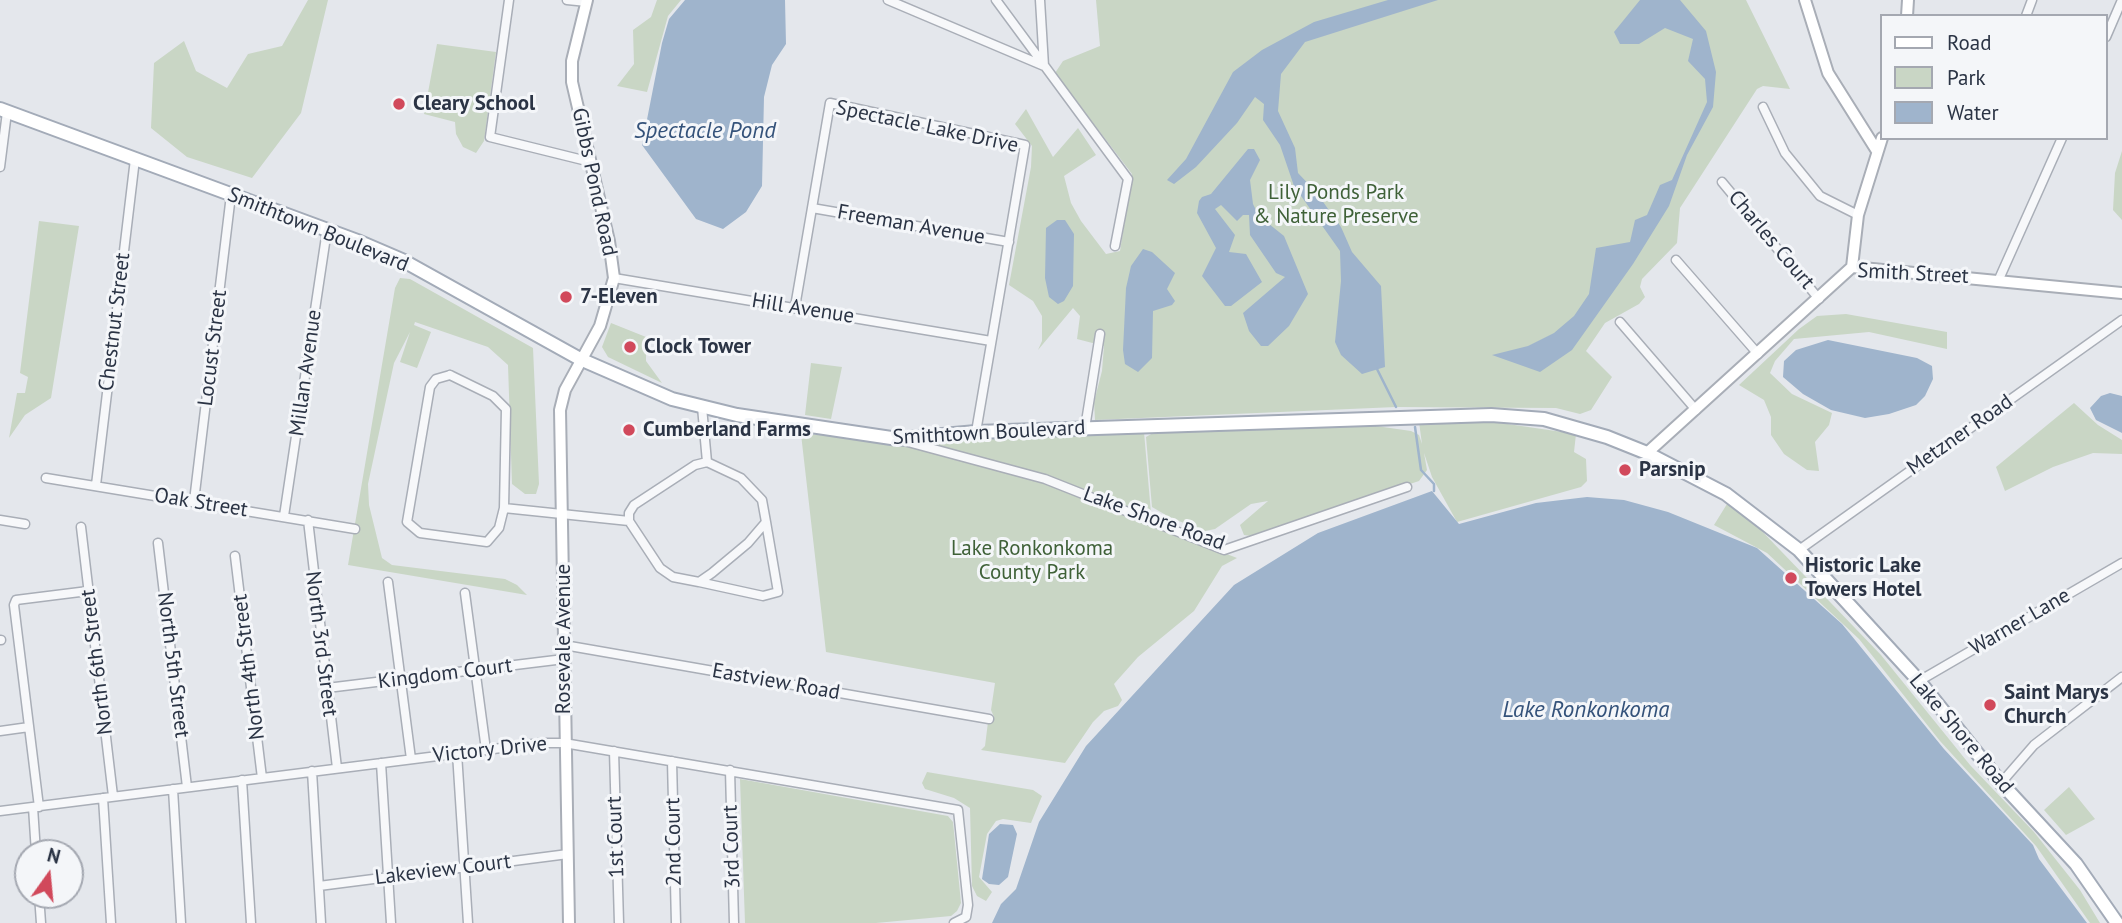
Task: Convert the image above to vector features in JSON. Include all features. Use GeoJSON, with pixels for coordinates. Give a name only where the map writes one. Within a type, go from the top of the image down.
{"type":"FeatureCollection","features":[{"type":"Feature","properties":{"kind":"main road","name":"Smithtown Boulevard"},"geometry":{"type":"LineString","coordinates":[[3,110],[401,260],[580,359],[672,398],[702,407],[816,429],[898,439],[976,432],[1491,415],[1544,419],[1647,453],[1726,494],[1799,550]]}},
{"type":"Feature","properties":{"kind":"main road","name":"Lake Shore Road"},"geometry":{"type":"LineString","coordinates":[[1799,550],[1919,681],[2001,783],[2076,864],[2117,917]]}},
{"type":"Feature","properties":{"kind":"street"},"geometry":{"type":"LineString","coordinates":[[509,0],[490,137],[591,162]]}},
{"type":"Feature","properties":{"kind":"street"},"geometry":{"type":"LineString","coordinates":[[567,0],[587,1]]}},
{"type":"Feature","properties":{"kind":"street"},"geometry":{"type":"LineString","coordinates":[[888,0],[1044,66]]}},
{"type":"Feature","properties":{"kind":"street"},"geometry":{"type":"LineString","coordinates":[[996,0],[1128,179],[1115,246]]}},
{"type":"Feature","properties":{"kind":"street"},"geometry":{"type":"LineString","coordinates":[[1040,0],[1044,66]]}},
{"type":"Feature","properties":{"kind":"street"},"geometry":{"type":"LineString","coordinates":[[1805,0],[1828,73],[1877,151]]}},
{"type":"Feature","properties":{"kind":"street","name":"Gibbs Pond Road"},"geometry":{"type":"LineString","coordinates":[[580,359],[601,324],[614,278],[572,82],[572,61],[587,1]]}},
{"type":"Feature","properties":{"kind":"street"},"geometry":{"type":"LineString","coordinates":[[2108,32],[2122,1]]}},
{"type":"Feature","properties":{"kind":"street","name":"Spectacle Lake Drive"},"geometry":{"type":"LineString","coordinates":[[796,307],[830,103],[1025,145],[976,432]]}},
{"type":"Feature","properties":{"kind":"street"},"geometry":{"type":"LineString","coordinates":[[1763,107],[1785,153],[1820,197],[1858,215]]}},
{"type":"Feature","properties":{"kind":"street"},"geometry":{"type":"LineString","coordinates":[[0,167],[3,110]]}},
{"type":"Feature","properties":{"kind":"street"},"geometry":{"type":"LineString","coordinates":[[1852,267],[1858,215],[1881,140]]}},
{"type":"Feature","properties":{"kind":"street"},"geometry":{"type":"LineString","coordinates":[[1999,279],[2061,140]]}},
{"type":"Feature","properties":{"kind":"street","name":"Chestnut Street"},"geometry":{"type":"LineString","coordinates":[[96,485],[135,159]]}},
{"type":"Feature","properties":{"kind":"street","name":"Charles Court"},"geometry":{"type":"LineString","coordinates":[[1722,182],[1819,299]]}},
{"type":"Feature","properties":{"kind":"street","name":"Locust Street"},"geometry":{"type":"LineString","coordinates":[[194,501],[232,195]]}},
{"type":"Feature","properties":{"kind":"street","name":"Freeman Avenue"},"geometry":{"type":"LineString","coordinates":[[812,208],[1009,242]]}},
{"type":"Feature","properties":{"kind":"street","name":"Millan Avenue"},"geometry":{"type":"LineString","coordinates":[[284,516],[327,230]]}},
{"type":"Feature","properties":{"kind":"street"},"geometry":{"type":"LineString","coordinates":[[1676,260],[1758,354]]}},
{"type":"Feature","properties":{"kind":"street","name":"Smith Street"},"geometry":{"type":"LineString","coordinates":[[1647,453],[1852,267],[1999,279],[2122,293]]}},
{"type":"Feature","properties":{"kind":"street","name":"Hill Avenue"},"geometry":{"type":"LineString","coordinates":[[614,278],[991,341]]}},
{"type":"Feature","properties":{"kind":"street","name":"Metzner Road"},"geometry":{"type":"LineString","coordinates":[[1799,550],[2122,320]]}},
{"type":"Feature","properties":{"kind":"street"},"geometry":{"type":"LineString","coordinates":[[1620,322],[1696,410]]}},
{"type":"Feature","properties":{"kind":"street"},"geometry":{"type":"LineString","coordinates":[[1085,428],[1100,334]]}},
{"type":"Feature","properties":{"kind":"street","name":"Rosevale Avenue"},"geometry":{"type":"LineString","coordinates":[[569,923],[560,410],[565,390],[580,359]]}},
{"type":"Feature","properties":{"kind":"street"},"geometry":{"type":"LineString","coordinates":[[450,375],[457,377],[493,396],[506,408],[504,508],[499,528],[487,542],[420,533],[407,522],[426,401],[436,379],[450,375]]}},
{"type":"Feature","properties":{"kind":"street"},"geometry":{"type":"LineString","coordinates":[[702,407],[707,462]]}},
{"type":"Feature","properties":{"kind":"street","name":"Lake Shore Road"},"geometry":{"type":"LineString","coordinates":[[898,439],[1045,479],[1224,550],[1407,487]]}},
{"type":"Feature","properties":{"kind":"street"},"geometry":{"type":"LineString","coordinates":[[707,462],[741,478],[762,500],[778,592],[763,596],[673,577],[660,568],[629,521],[629,513],[634,505],[695,465],[707,462]]}},
{"type":"Feature","properties":{"kind":"street","name":"Oak Street"},"geometry":{"type":"LineString","coordinates":[[46,478],[355,528]]}},
{"type":"Feature","properties":{"kind":"street"},"geometry":{"type":"LineString","coordinates":[[504,508],[629,521]]}},
{"type":"Feature","properties":{"kind":"street"},"geometry":{"type":"LineString","coordinates":[[0,520],[25,524]]}},
{"type":"Feature","properties":{"kind":"street","name":"North 3rd Street"},"geometry":{"type":"LineString","coordinates":[[307,520],[337,768]]}},
{"type":"Feature","properties":{"kind":"street"},"geometry":{"type":"LineString","coordinates":[[699,582],[748,543],[766,522]]}},
{"type":"Feature","properties":{"kind":"street","name":"North 6th Street"},"geometry":{"type":"LineString","coordinates":[[81,527],[113,796]]}},
{"type":"Feature","properties":{"kind":"street","name":"North 5th Street"},"geometry":{"type":"LineString","coordinates":[[158,543],[187,787]]}},
{"type":"Feature","properties":{"kind":"street","name":"North 4th Street"},"geometry":{"type":"LineString","coordinates":[[235,556],[262,778]]}},
{"type":"Feature","properties":{"kind":"street","name":"Warner Lane"},"geometry":{"type":"LineString","coordinates":[[1919,681],[2122,563]]}},
{"type":"Feature","properties":{"kind":"street"},"geometry":{"type":"LineString","coordinates":[[388,582],[411,759]]}},
{"type":"Feature","properties":{"kind":"street"},"geometry":{"type":"LineString","coordinates":[[36,839],[29,727],[14,605],[16,600],[88,591]]}},
{"type":"Feature","properties":{"kind":"street"},"geometry":{"type":"LineString","coordinates":[[465,593],[486,750]]}},
{"type":"Feature","properties":{"kind":"street","name":"Eastview Road"},"geometry":{"type":"LineString","coordinates":[[564,645],[989,719]]}},
{"type":"Feature","properties":{"kind":"street","name":"Kingdom Court"},"geometry":{"type":"LineString","coordinates":[[327,688],[564,659]]}},
{"type":"Feature","properties":{"kind":"street"},"geometry":{"type":"LineString","coordinates":[[2001,783],[2035,745],[2122,677]]}},
{"type":"Feature","properties":{"kind":"street"},"geometry":{"type":"LineString","coordinates":[[0,730],[29,727]]}},
{"type":"Feature","properties":{"kind":"street","name":"Victory Drive"},"geometry":{"type":"LineString","coordinates":[[0,811],[411,759],[564,743],[958,810],[968,905],[966,917],[954,923]]}},
{"type":"Feature","properties":{"kind":"street","name":"1st Court"},"geometry":{"type":"LineString","coordinates":[[614,751],[619,923]]}},
{"type":"Feature","properties":{"kind":"street"},"geometry":{"type":"LineString","coordinates":[[457,754],[468,923]]}},
{"type":"Feature","properties":{"kind":"street","name":"2nd Court"},"geometry":{"type":"LineString","coordinates":[[672,761],[676,923]]}},
{"type":"Feature","properties":{"kind":"street"},"geometry":{"type":"LineString","coordinates":[[381,763],[391,923]]}},
{"type":"Feature","properties":{"kind":"street","name":"3rd Court"},"geometry":{"type":"LineString","coordinates":[[730,770],[734,923]]}},
{"type":"Feature","properties":{"kind":"street"},"geometry":{"type":"LineString","coordinates":[[312,771],[321,923]]}},
{"type":"Feature","properties":{"kind":"street"},"geometry":{"type":"LineString","coordinates":[[242,780],[251,923]]}},
{"type":"Feature","properties":{"kind":"street"},"geometry":{"type":"LineString","coordinates":[[173,789],[181,923]]}},
{"type":"Feature","properties":{"kind":"street"},"geometry":{"type":"LineString","coordinates":[[103,798],[111,923]]}},
{"type":"Feature","properties":{"kind":"street","name":"Lakeview Court"},"geometry":{"type":"LineString","coordinates":[[319,887],[568,854]]}},
{"type":"Feature","properties":{"kind":"green space"},"geometry":{"type":"Polygon","coordinates":[[[308,0],[328,0],[301,113],[252,178],[187,157],[151,128],[154,63],[184,41],[196,71],[227,88],[248,54],[282,46],[308,0]]]}},
{"type":"Feature","properties":{"kind":"green space"},"geometry":{"type":"Polygon","coordinates":[[[657,0],[681,0],[668,16],[647,92],[617,86],[634,64],[633,30],[651,17],[657,0]]]}},
{"type":"Feature","properties":{"kind":"green space","name":"Lily Ponds Park & Nature Preserve"},"geometry":{"type":"Polygon","coordinates":[[[1096,0],[1746,0],[1790,89],[1763,86],[1757,89],[1680,208],[1677,243],[1642,279],[1640,287],[1645,297],[1639,304],[1605,323],[1586,351],[1612,377],[1591,410],[1580,414],[1556,408],[1396,407],[1095,420],[1094,402],[1102,371],[1104,346],[1077,339],[1080,316],[1073,308],[1038,350],[1042,341],[1042,316],[1033,301],[1009,285],[1031,167],[1032,146],[1015,124],[1026,109],[1053,157],[1078,128],[1096,155],[1064,176],[1071,203],[1081,221],[1106,254],[1120,251],[1132,174],[1055,73],[1063,61],[1100,46],[1096,0]]]}},
{"type":"Feature","properties":{"kind":"green space"},"geometry":{"type":"Polygon","coordinates":[[[437,44],[496,52],[484,141],[476,153],[463,147],[456,134],[455,122],[424,114],[437,44]]]}},
{"type":"Feature","properties":{"kind":"green space"},"geometry":{"type":"Polygon","coordinates":[[[2122,151],[2122,220],[2113,210],[2115,173],[2122,151]]]}},
{"type":"Feature","properties":{"kind":"green space"},"geometry":{"type":"Polygon","coordinates":[[[39,221],[79,226],[51,398],[25,415],[9,438],[17,393],[25,393],[28,377],[20,373],[39,221]]]}},
{"type":"Feature","properties":{"kind":"green space"},"geometry":{"type":"Polygon","coordinates":[[[400,278],[410,279],[533,348],[539,484],[536,494],[525,494],[512,484],[508,365],[488,347],[415,322],[414,325],[431,332],[417,368],[400,362],[410,332],[394,363],[368,484],[369,505],[382,558],[392,565],[505,579],[517,585],[527,595],[348,565],[395,288],[400,278]]]}},
{"type":"Feature","properties":{"kind":"green space"},"geometry":{"type":"Polygon","coordinates":[[[1846,314],[1947,332],[1947,349],[1869,332],[1794,339],[1775,361],[1770,373],[1792,394],[1832,413],[1829,425],[1815,442],[1819,471],[1807,470],[1784,454],[1771,435],[1771,417],[1764,400],[1739,385],[1799,329],[1817,316],[1846,314]]]}},
{"type":"Feature","properties":{"kind":"green space"},"geometry":{"type":"Polygon","coordinates":[[[611,323],[646,337],[646,361],[662,383],[608,357],[602,347],[611,323]]]}},
{"type":"Feature","properties":{"kind":"green space"},"geometry":{"type":"Polygon","coordinates":[[[811,363],[842,367],[831,419],[805,415],[811,363]]]}},
{"type":"Feature","properties":{"kind":"green space"},"geometry":{"type":"Polygon","coordinates":[[[2074,403],[2098,425],[2122,440],[2122,454],[2093,453],[2053,467],[2005,491],[1996,467],[2074,403]]]}},
{"type":"Feature","properties":{"kind":"green space"},"geometry":{"type":"Polygon","coordinates":[[[1419,422],[1494,422],[1576,434],[1574,452],[1586,459],[1587,481],[1581,487],[1457,522],[1432,477],[1424,453],[1427,470],[1419,481],[1251,536],[1244,535],[1240,525],[1268,501],[1251,504],[1215,529],[1205,531],[1171,518],[1152,507],[1146,437],[1153,433],[1376,426],[1411,431],[1419,435],[1422,444],[1419,422]]]}},
{"type":"Feature","properties":{"kind":"green space","name":"Lake Ronkonkoma County Park"},"geometry":{"type":"Polygon","coordinates":[[[1144,432],[1152,525],[1237,558],[1222,566],[1194,611],[1138,657],[1114,684],[1122,700],[1118,706],[1104,711],[1093,722],[1065,763],[981,750],[985,746],[988,722],[994,717],[991,710],[995,683],[826,652],[801,434],[921,441],[1144,432]]]}},
{"type":"Feature","properties":{"kind":"green space"},"geometry":{"type":"Polygon","coordinates":[[[1727,504],[1756,525],[1881,655],[1970,765],[2034,832],[2080,890],[2100,923],[2090,923],[2036,846],[1940,741],[1859,639],[1767,553],[1714,525],[1727,504]]]}},
{"type":"Feature","properties":{"kind":"green space"},"geometry":{"type":"Polygon","coordinates":[[[927,772],[1033,790],[1042,796],[1031,823],[1003,819],[996,821],[987,834],[979,877],[992,892],[986,901],[977,896],[972,886],[970,808],[954,798],[925,789],[922,783],[927,772]]]}},
{"type":"Feature","properties":{"kind":"green space"},"geometry":{"type":"Polygon","coordinates":[[[740,779],[948,816],[953,822],[961,903],[957,911],[951,916],[876,923],[745,923],[740,779]]]}},
{"type":"Feature","properties":{"kind":"green space"},"geometry":{"type":"Polygon","coordinates":[[[2069,787],[2095,819],[2066,835],[2044,810],[2069,787]]]}},
{"type":"Feature","properties":{"kind":"water","name":"Spectacle Pond"},"geometry":{"type":"Polygon","coordinates":[[[685,0],[785,0],[786,44],[772,65],[764,97],[762,186],[746,212],[723,229],[696,219],[642,145],[669,19],[685,0]]]}},
{"type":"Feature","properties":{"kind":"water"},"geometry":{"type":"Polygon","coordinates":[[[1388,0],[1438,0],[1305,42],[1281,74],[1278,111],[1295,148],[1298,173],[1316,192],[1341,227],[1352,252],[1381,286],[1385,367],[1362,374],[1341,355],[1335,342],[1341,281],[1340,251],[1294,186],[1280,145],[1263,120],[1264,104],[1255,97],[1237,123],[1196,167],[1174,184],[1167,180],[1186,159],[1233,72],[1262,50],[1314,22],[1388,0]]]}},
{"type":"Feature","properties":{"kind":"water"},"geometry":{"type":"Polygon","coordinates":[[[1640,0],[1680,0],[1706,31],[1716,72],[1713,107],[1687,155],[1669,206],[1633,264],[1572,350],[1540,372],[1492,355],[1528,346],[1554,333],[1574,316],[1589,294],[1596,248],[1630,242],[1635,220],[1647,215],[1660,185],[1672,180],[1707,102],[1705,79],[1688,61],[1693,39],[1665,28],[1639,44],[1620,44],[1614,32],[1640,0]]]}},
{"type":"Feature","properties":{"kind":"water"},"geometry":{"type":"Polygon","coordinates":[[[1248,149],[1254,149],[1260,160],[1250,180],[1253,204],[1259,216],[1284,236],[1308,294],[1289,326],[1268,346],[1261,346],[1249,331],[1243,313],[1285,277],[1276,273],[1250,235],[1249,215],[1243,215],[1237,221],[1221,205],[1215,209],[1235,235],[1229,252],[1246,254],[1262,282],[1231,306],[1225,306],[1202,276],[1216,248],[1197,213],[1199,201],[1211,194],[1248,149]]]}},
{"type":"Feature","properties":{"kind":"water"},"geometry":{"type":"Polygon","coordinates":[[[1057,220],[1065,220],[1074,234],[1073,286],[1064,301],[1058,304],[1049,297],[1045,278],[1046,228],[1057,220]]]}},
{"type":"Feature","properties":{"kind":"water"},"geometry":{"type":"Polygon","coordinates":[[[1143,249],[1152,252],[1175,273],[1167,289],[1175,301],[1172,305],[1153,311],[1152,358],[1138,372],[1125,364],[1123,350],[1126,288],[1131,266],[1143,249]]]}},
{"type":"Feature","properties":{"kind":"water"},"geometry":{"type":"Polygon","coordinates":[[[1828,340],[1917,358],[1932,366],[1933,379],[1925,396],[1916,405],[1889,414],[1865,418],[1831,410],[1803,394],[1783,377],[1784,361],[1796,350],[1828,340]]]}},
{"type":"Feature","properties":{"kind":"water"},"geometry":{"type":"Polygon","coordinates":[[[2110,393],[2122,396],[2122,433],[2096,420],[2090,408],[2101,396],[2110,393]]]}},
{"type":"Feature","properties":{"kind":"water","name":"Lake Ronkonkoma"},"geometry":{"type":"Polygon","coordinates":[[[1432,491],[1459,524],[1536,503],[1587,497],[1624,500],[1668,512],[1757,548],[1842,624],[1944,749],[2033,845],[2039,859],[2087,923],[992,923],[1001,904],[1016,889],[1039,822],[1086,746],[1234,585],[1318,533],[1432,491]]]}},
{"type":"Feature","properties":{"kind":"water"},"geometry":{"type":"Polygon","coordinates":[[[1000,824],[1013,825],[1017,834],[1008,877],[999,885],[989,884],[982,879],[989,834],[1000,824]]]}},
{"type":"Feature","properties":{"kind":"waterway"},"geometry":{"type":"LineString","coordinates":[[1377,369],[1396,407]]}},
{"type":"Feature","properties":{"kind":"waterway"},"geometry":{"type":"LineString","coordinates":[[1415,427],[1421,470],[1434,484],[1434,491]]}},
{"type":"Feature","properties":{"kind":"place","name":"Cleary School"},"geometry":{"type":"Point","coordinates":[399,104]}},
{"type":"Feature","properties":{"kind":"place","name":"7-Eleven"},"geometry":{"type":"Point","coordinates":[566,297]}},
{"type":"Feature","properties":{"kind":"place","name":"Clock Tower"},"geometry":{"type":"Point","coordinates":[630,347]}},
{"type":"Feature","properties":{"kind":"place","name":"Cumberland Farms"},"geometry":{"type":"Point","coordinates":[629,430]}},
{"type":"Feature","properties":{"kind":"place","name":"Parsnip"},"geometry":{"type":"Point","coordinates":[1625,470]}},
{"type":"Feature","properties":{"kind":"place","name":"Historic Lake Towers Hotel"},"geometry":{"type":"Point","coordinates":[1791,578]}},
{"type":"Feature","properties":{"kind":"place","name":"Saint Marys Church"},"geometry":{"type":"Point","coordinates":[1990,705]}}]}
